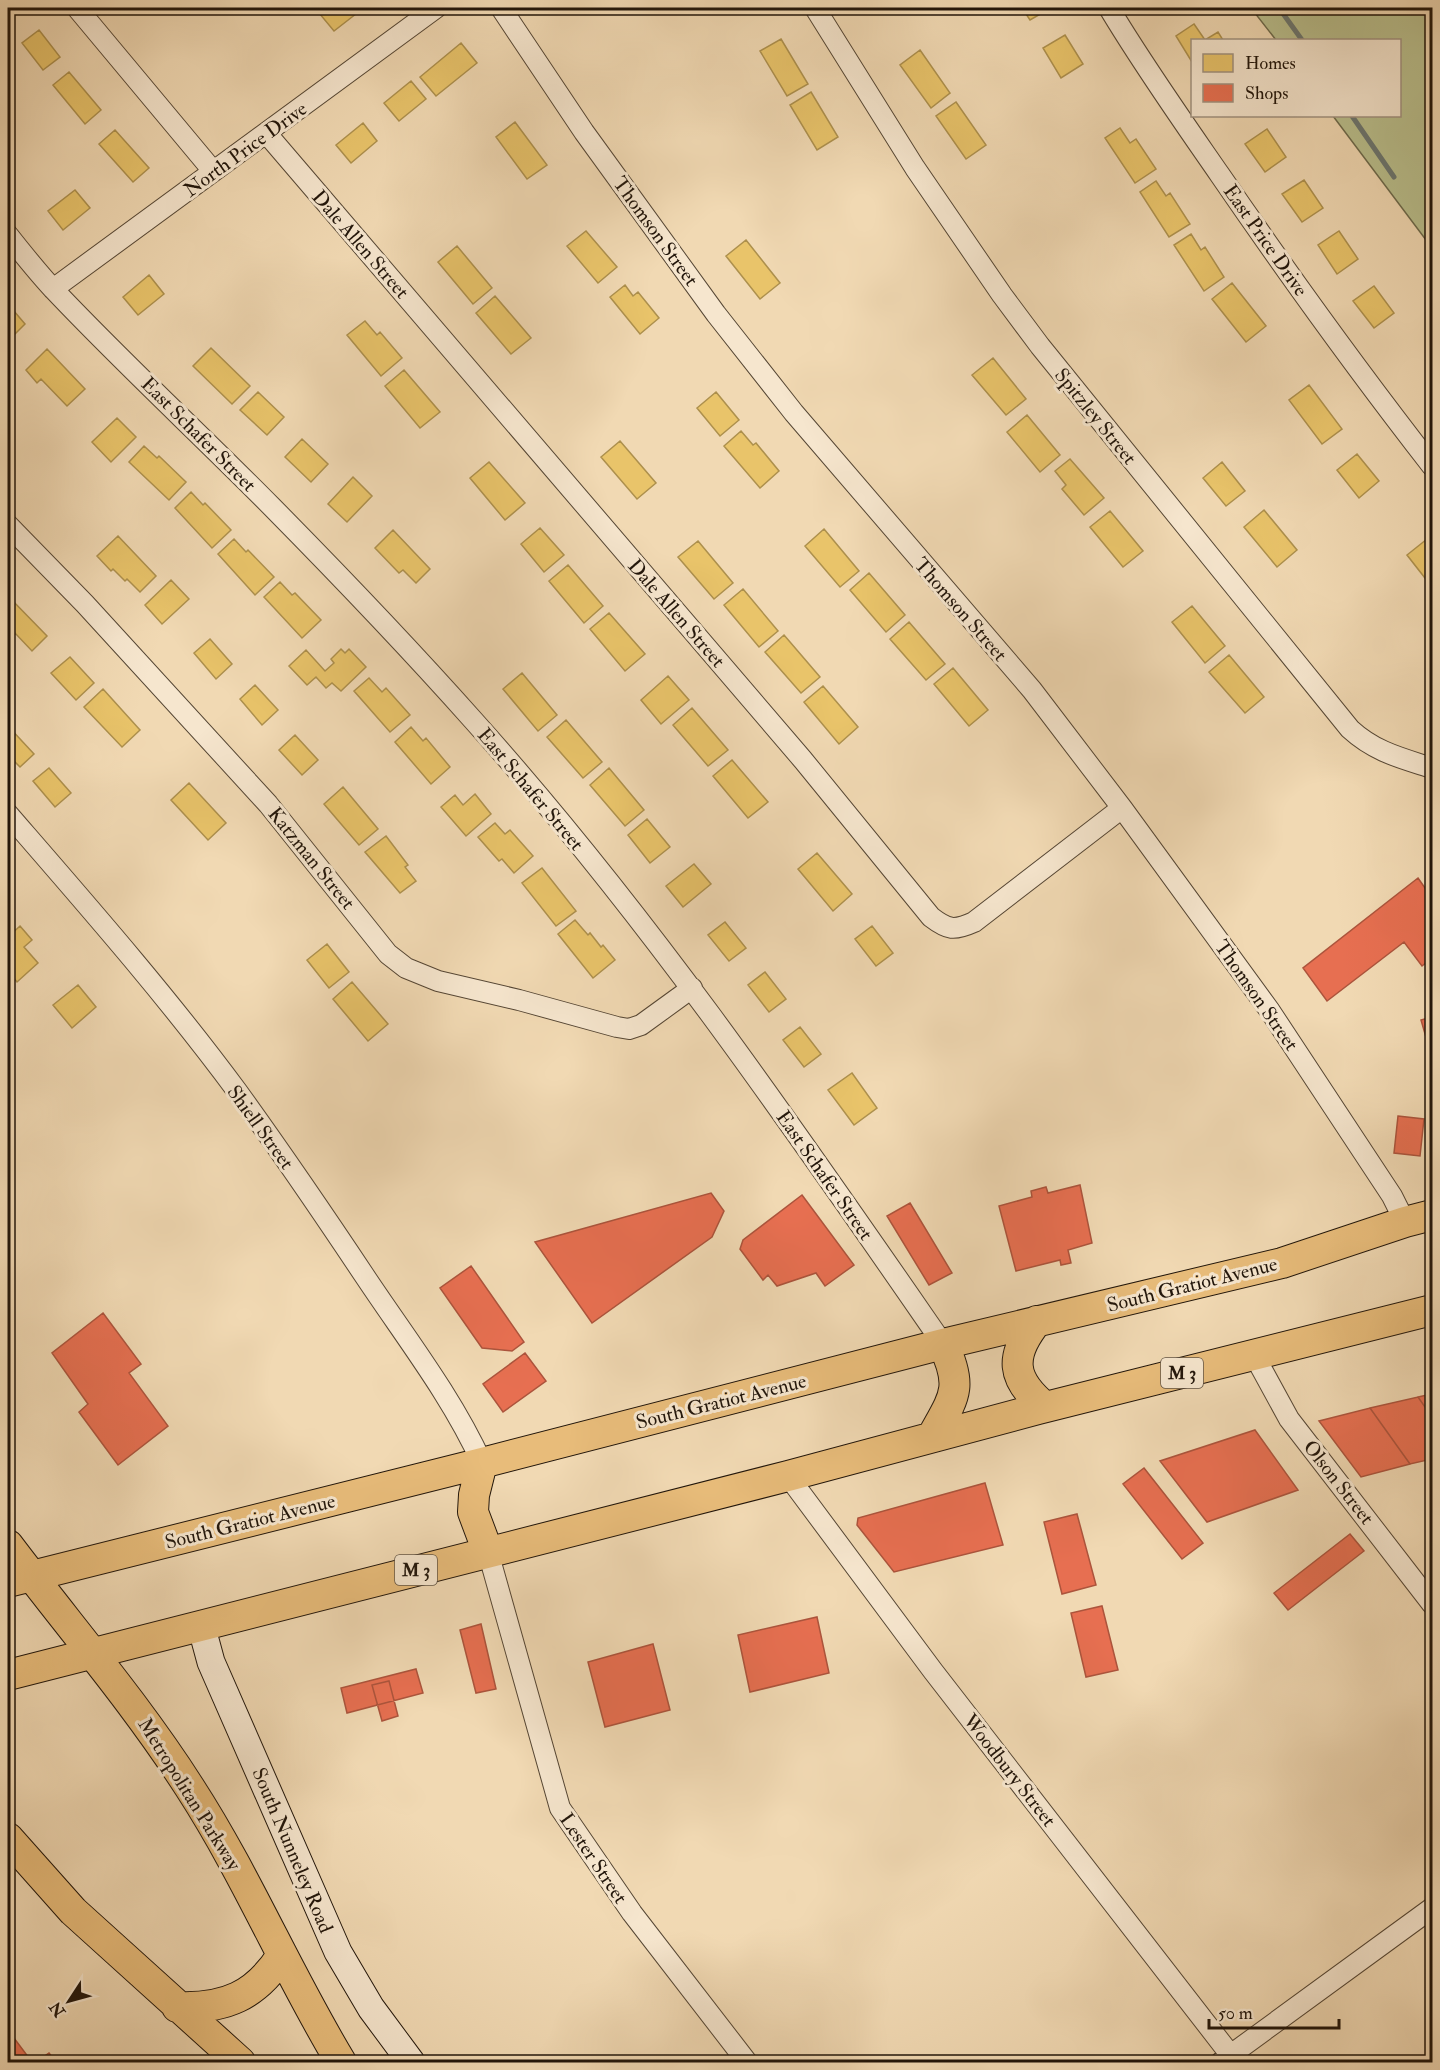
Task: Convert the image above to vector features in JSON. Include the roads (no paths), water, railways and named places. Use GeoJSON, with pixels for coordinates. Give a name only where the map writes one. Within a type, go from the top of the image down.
{"type":"FeatureCollection","features":[{"type":"Feature","properties":{"kind":"main road","name":"South Gratiot Avenue"},"geometry":{"type":"LineString","coordinates":[[19,1579],[943,1344],[1282,1263],[1419,1219]]}},
{"type":"Feature","properties":{"kind":"main road","name":"M 3"},"geometry":{"type":"LineString","coordinates":[[8,1675],[788,1476],[1045,1407],[1432,1310]]}},
{"type":"Feature","properties":{"kind":"main road"},"geometry":{"type":"LineString","coordinates":[[1036,1321],[1025,1336],[1019,1352],[1018,1368],[1022,1382],[1031,1395],[1045,1407]]}},
{"type":"Feature","properties":{"kind":"main road"},"geometry":{"type":"LineString","coordinates":[[932,1437],[953,1396],[956,1381],[952,1364],[943,1344]]}},
{"type":"Feature","properties":{"kind":"main road"},"geometry":{"type":"LineString","coordinates":[[482,1463],[474,1495],[473,1512],[488,1552]]}},
{"type":"Feature","properties":{"kind":"main road","name":"Metropolitan Parkway"},"geometry":{"type":"LineString","coordinates":[[8,1545],[19,1579],[93,1653],[152,1730],[191,1789],[236,1865],[341,2062]]}},
{"type":"Feature","properties":{"kind":"main road"},"geometry":{"type":"LineString","coordinates":[[8,1838],[73,1911],[240,2062]]}},
{"type":"Feature","properties":{"kind":"main road"},"geometry":{"type":"LineString","coordinates":[[177,2007],[206,2007],[241,1997],[267,1976],[282,1955]]}},
{"type":"Feature","properties":{"kind":"street","name":"North Price Drive"},"geometry":{"type":"LineString","coordinates":[[53,289],[436,8]]}},
{"type":"Feature","properties":{"kind":"street","name":"Thomson Street"},"geometry":{"type":"LineString","coordinates":[[501,8],[584,132],[716,314],[794,413],[1032,690],[1122,808],[1270,1011],[1388,1190],[1419,1219]]}},
{"type":"Feature","properties":{"kind":"street","name":"Spitzley Street"},"geometry":{"type":"LineString","coordinates":[[815,8],[915,168],[1008,304],[1328,702],[1364,742],[1384,752],[1432,768]]}},
{"type":"Feature","properties":{"kind":"street","name":"East Price Drive"},"geometry":{"type":"LineString","coordinates":[[1109,8],[1181,120],[1264,240],[1369,386],[1432,466]]}},
{"type":"Feature","properties":{"kind":"street"},"geometry":{"type":"LineString","coordinates":[[80,9],[213,171]]}},
{"type":"Feature","properties":{"kind":"street","name":"Dale Allen Street"},"geometry":{"type":"LineString","coordinates":[[267,134],[803,760],[931,917],[944,927],[958,929],[974,922],[1122,808]]}},
{"type":"Feature","properties":{"kind":"street","name":"East Schafer Street"},"geometry":{"type":"LineString","coordinates":[[8,235],[53,289],[273,508],[400,639],[476,723],[591,859],[692,988],[819,1165],[943,1344]]}},
{"type":"Feature","properties":{"kind":"street","name":"Katzman Street"},"geometry":{"type":"LineString","coordinates":[[8,525],[85,604],[260,795],[388,954],[406,968],[438,981],[519,1000],[617,1028],[629,1029],[640,1025],[692,988]]}},
{"type":"Feature","properties":{"kind":"street","name":"Shiell Street"},"geometry":{"type":"LineString","coordinates":[[8,814],[107,928],[236,1090],[327,1219],[432,1376],[468,1432],[482,1463]]}},
{"type":"Feature","properties":{"kind":"street","name":"Olson Street"},"geometry":{"type":"LineString","coordinates":[[1254,1355],[1289,1419],[1432,1604]]}},
{"type":"Feature","properties":{"kind":"street","name":"Woodbury Street"},"geometry":{"type":"LineString","coordinates":[[788,1476],[1229,2060]]}},
{"type":"Feature","properties":{"kind":"street","name":"Lester Street"},"geometry":{"type":"LineString","coordinates":[[488,1552],[560,1808],[632,1913],[747,2062]]}},
{"type":"Feature","properties":{"kind":"street","name":"South Nunneley Road"},"geometry":{"type":"LineString","coordinates":[[201,1625],[211,1662],[333,1942],[353,1981],[411,2062]]}},
{"type":"Feature","properties":{"kind":"street"},"geometry":{"type":"LineString","coordinates":[[1229,2060],[1432,1908]]}},
{"type":"Feature","properties":{"kind":"waterway"},"geometry":{"type":"LineString","coordinates":[[1279,8],[1301,39]]}},
{"type":"Feature","properties":{"kind":"waterway"},"geometry":{"type":"LineString","coordinates":[[1353,117],[1394,177]]}}]}
